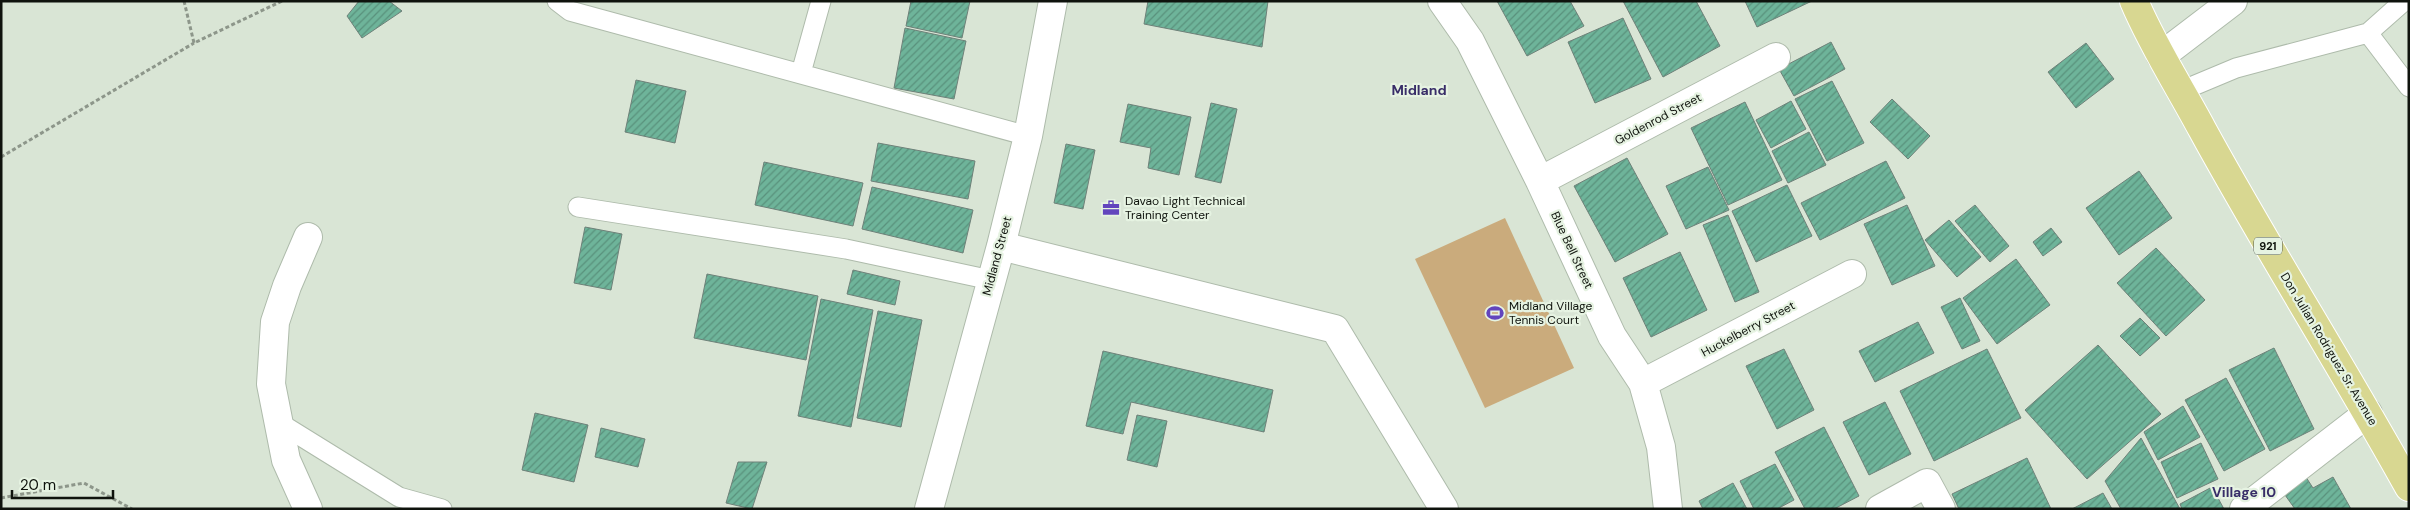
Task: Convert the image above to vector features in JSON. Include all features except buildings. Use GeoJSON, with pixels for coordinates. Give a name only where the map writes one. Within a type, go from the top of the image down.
{"type":"FeatureCollection","features":[{"type":"Feature","properties":{"kind":"main road","name":"Don Julian Rodriguez Sr. Avenue"},"geometry":{"type":"LineString","coordinates":[[2134,1],[2160,56],[2241,201],[2368,413],[2409,487]]}},
{"type":"Feature","properties":{"kind":"street","name":"Midland Street"},"geometry":{"type":"LineString","coordinates":[[929,509],[1001,246],[1028,136],[1054,1]]}},
{"type":"Feature","properties":{"kind":"street","name":"Blue Bell Street"},"geometry":{"type":"LineString","coordinates":[[1442,1],[1470,41],[1540,181],[1612,336],[1644,384],[1661,447],[1668,509]]}},
{"type":"Feature","properties":{"kind":"street"},"geometry":{"type":"LineString","coordinates":[[2160,56],[2233,1]]}},
{"type":"Feature","properties":{"kind":"street","name":"Goldenrod Street"},"geometry":{"type":"LineString","coordinates":[[1540,181],[1776,57]]}},
{"type":"Feature","properties":{"kind":"street"},"geometry":{"type":"LineString","coordinates":[[308,237],[287,286],[275,322],[271,384],[286,460],[308,509]]}},
{"type":"Feature","properties":{"kind":"street"},"geometry":{"type":"LineString","coordinates":[[1001,246],[1335,329],[1444,509]]}},
{"type":"Feature","properties":{"kind":"street","name":"Huckelberry Street"},"geometry":{"type":"LineString","coordinates":[[1644,384],[1852,274]]}},
{"type":"Feature","properties":{"kind":"street"},"geometry":{"type":"LineString","coordinates":[[2244,509],[2368,413]]}},
{"type":"Feature","properties":{"kind":"street"},"geometry":{"type":"LineString","coordinates":[[1880,509],[1927,483],[1941,509]]}},
{"type":"Feature","properties":{"kind":"lane"},"geometry":{"type":"LineString","coordinates":[[557,1],[570,11],[801,72],[1028,136]]}},
{"type":"Feature","properties":{"kind":"lane"},"geometry":{"type":"LineString","coordinates":[[801,72],[821,1]]}},
{"type":"Feature","properties":{"kind":"lane"},"geometry":{"type":"LineString","coordinates":[[2181,91],[2236,68],[2368,33],[2404,1]]}},
{"type":"Feature","properties":{"kind":"lane"},"geometry":{"type":"LineString","coordinates":[[2368,33],[2409,87]]}},
{"type":"Feature","properties":{"kind":"lane"},"geometry":{"type":"LineString","coordinates":[[578,207],[846,250],[991,280]]}},
{"type":"Feature","properties":{"kind":"lane"},"geometry":{"type":"LineString","coordinates":[[278,422],[399,497],[442,509]]}},
{"type":"Feature","properties":{"kind":"path"},"geometry":{"type":"LineString","coordinates":[[184,1],[194,43]]}},
{"type":"Feature","properties":{"kind":"path"},"geometry":{"type":"LineString","coordinates":[[1,157],[194,43],[282,1]]}},
{"type":"Feature","properties":{"kind":"path"},"geometry":{"type":"LineString","coordinates":[[1,498],[84,483],[132,509]]}},
{"type":"Feature","properties":{"kind":"shaded area","name":"Midland Village Tennis Court"},"geometry":{"type":"Polygon","coordinates":[[[1505,218],[1574,368],[1485,408],[1415,259],[1505,218]]]}},
{"type":"Feature","properties":{"kind":"place","name":"Davao Light Technical Training Center"},"geometry":{"type":"Point","coordinates":[1111,208]}},
{"type":"Feature","properties":{"kind":"place","name":"Midland Village Tennis Court"},"geometry":{"type":"Point","coordinates":[1495,313]}},
{"type":"Feature","properties":{"kind":"district","name":"Midland"},"geometry":{"type":"Point","coordinates":[1419,90]}},
{"type":"Feature","properties":{"kind":"district","name":"Village 10"},"geometry":{"type":"Point","coordinates":[2244,492]}}]}
